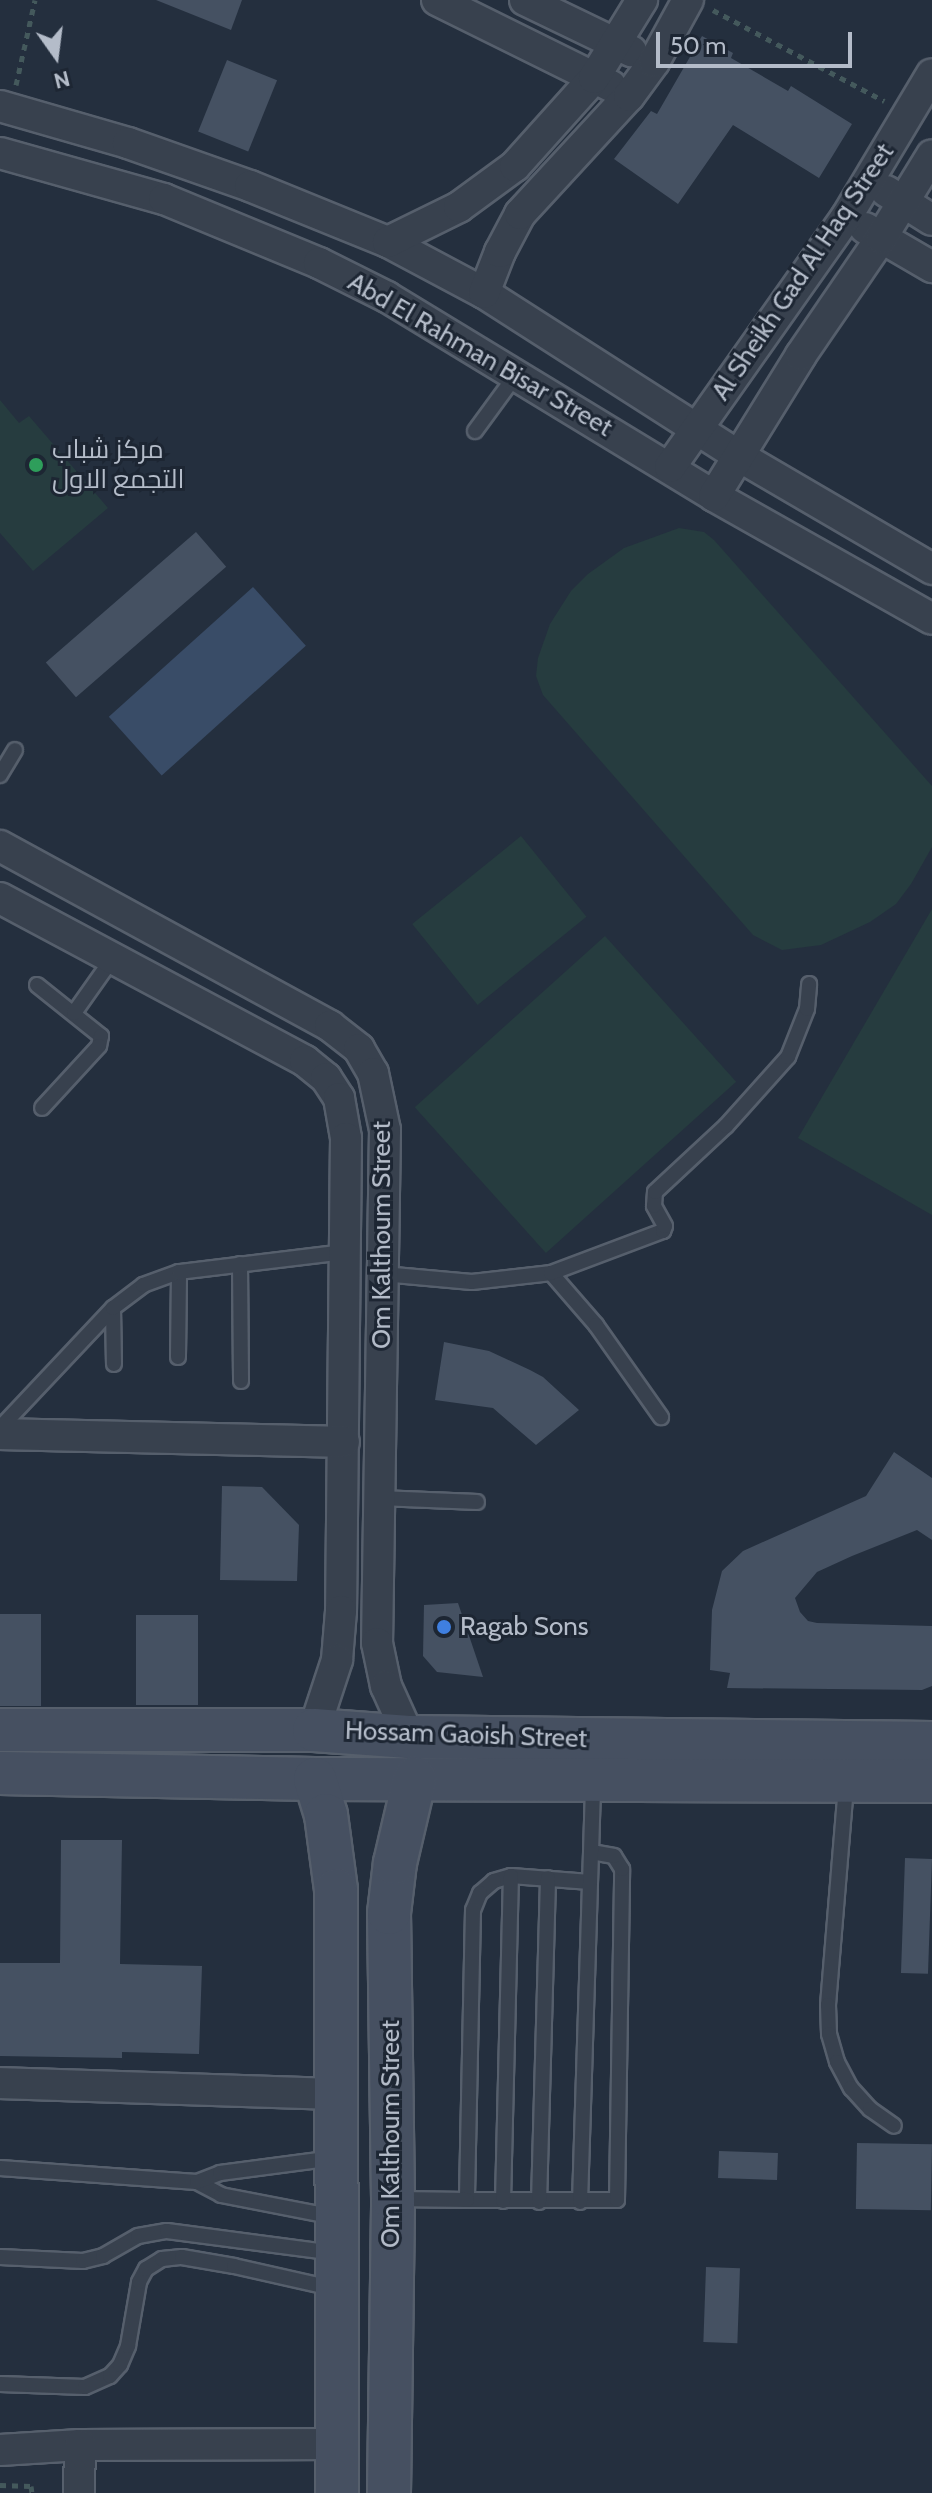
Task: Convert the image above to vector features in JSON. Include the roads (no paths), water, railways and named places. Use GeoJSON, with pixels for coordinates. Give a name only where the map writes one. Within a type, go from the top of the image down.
{"type":"FeatureCollection","features":[{"type":"Feature","properties":{"kind":"street"},"geometry":{"type":"LineString","coordinates":[[437,0],[629,96]]}},
{"type":"Feature","properties":{"kind":"street"},"geometry":{"type":"LineString","coordinates":[[525,0],[654,62]]}},
{"type":"Feature","properties":{"kind":"street"},"geometry":{"type":"LineString","coordinates":[[388,242],[459,207],[515,166],[594,78],[642,0]]}},
{"type":"Feature","properties":{"kind":"street"},"geometry":{"type":"LineString","coordinates":[[484,293],[504,243],[520,214],[629,96],[698,4]]}},
{"type":"Feature","properties":{"kind":"street","name":"Al Sheikh Gad Al Haq Street"},"geometry":{"type":"LineString","coordinates":[[670,467],[847,216],[932,74]]}},
{"type":"Feature","properties":{"kind":"street","name":"Abd El Rahman Bisar Street"},"geometry":{"type":"LineString","coordinates":[[5,107],[250,186],[388,242],[484,293],[739,456],[932,569]]}},
{"type":"Feature","properties":{"kind":"street","name":"Abd El Rahman Bisar Street"},"geometry":{"type":"LineString","coordinates":[[0,153],[164,199],[319,263],[387,297],[714,496],[932,619]]}},
{"type":"Feature","properties":{"kind":"street","name":"Al Sheikh Gad Al Haq Street"},"geometry":{"type":"LineString","coordinates":[[714,496],[801,355],[881,238],[932,155]]}},
{"type":"Feature","properties":{"kind":"street"},"geometry":{"type":"LineString","coordinates":[[868,180],[932,220]]}},
{"type":"Feature","properties":{"kind":"street"},"geometry":{"type":"LineString","coordinates":[[847,216],[932,267]]}},
{"type":"Feature","properties":{"kind":"street","name":"Om Kalthoum Street"},"geometry":{"type":"LineString","coordinates":[[0,846],[330,1026],[359,1049],[373,1073],[385,1130],[377,1643],[386,1686],[409,1737]]}},
{"type":"Feature","properties":{"kind":"street","name":"Om Kalthoum Street"},"geometry":{"type":"LineString","coordinates":[[0,898],[305,1061],[326,1078],[339,1098],[344,1116],[344,1442],[337,1660],[314,1730]]}},
{"type":"Feature","properties":{"kind":"street"},"geometry":{"type":"LineString","coordinates":[[343,1263],[383,1274]]}},
{"type":"Feature","properties":{"kind":"street"},"geometry":{"type":"LineString","coordinates":[[0,1431],[344,1442]]}},
{"type":"Feature","properties":{"kind":"street","name":"Hossam Gaoish Street"},"geometry":{"type":"LineString","coordinates":[[0,1730],[314,1730],[409,1737],[932,1743]]}},
{"type":"Feature","properties":{"kind":"street"},"geometry":{"type":"LineString","coordinates":[[743,1740],[744,1782]]}},
{"type":"Feature","properties":{"kind":"street","name":"Hossam Gaoish Street"},"geometry":{"type":"LineString","coordinates":[[0,1773],[315,1779],[932,1781]]}},
{"type":"Feature","properties":{"kind":"street","name":"Om Kalthoum Street"},"geometry":{"type":"LineString","coordinates":[[389,2493],[393,2199],[389,1913],[395,1863],[415,1778]]}},
{"type":"Feature","properties":{"kind":"street","name":"Om Kalthoum Street"},"geometry":{"type":"LineString","coordinates":[[315,1779],[326,1815],[336,1890],[337,2493]]}},
{"type":"Feature","properties":{"kind":"street"},"geometry":{"type":"LineString","coordinates":[[0,2083],[335,2094]]}},
{"type":"Feature","properties":{"kind":"street"},"geometry":{"type":"LineString","coordinates":[[0,2450],[80,2445],[337,2444]]}},
{"type":"Feature","properties":{"kind":"street"},"geometry":{"type":"LineString","coordinates":[[79,2493],[80,2445]]}},
{"type":"Feature","properties":{"kind":"lane"},"geometry":{"type":"LineString","coordinates":[[475,431],[516,375]]}},
{"type":"Feature","properties":{"kind":"lane"},"geometry":{"type":"LineString","coordinates":[[0,775],[15,750]]}},
{"type":"Feature","properties":{"kind":"lane"},"geometry":{"type":"LineString","coordinates":[[74,1013],[113,958]]}},
{"type":"Feature","properties":{"kind":"lane"},"geometry":{"type":"LineString","coordinates":[[383,1274],[472,1282],[551,1273],[621,1250],[663,1231],[664,1223],[654,1206],[655,1192],[726,1126],[788,1057],[807,1009],[809,984]]}},
{"type":"Feature","properties":{"kind":"lane"},"geometry":{"type":"LineString","coordinates":[[37,985],[98,1031],[102,1041],[42,1108]]}},
{"type":"Feature","properties":{"kind":"lane"},"geometry":{"type":"LineString","coordinates":[[0,1431],[113,1308],[143,1285],[179,1272],[240,1264],[343,1263]]}},
{"type":"Feature","properties":{"kind":"lane"},"geometry":{"type":"LineString","coordinates":[[240,1264],[241,1381]]}},
{"type":"Feature","properties":{"kind":"lane"},"geometry":{"type":"LineString","coordinates":[[178,1357],[179,1272]]}},
{"type":"Feature","properties":{"kind":"lane"},"geometry":{"type":"LineString","coordinates":[[551,1273],[596,1325],[661,1417]]}},
{"type":"Feature","properties":{"kind":"lane"},"geometry":{"type":"LineString","coordinates":[[113,1308],[114,1364]]}},
{"type":"Feature","properties":{"kind":"lane"},"geometry":{"type":"LineString","coordinates":[[380,1498],[477,1502]]}},
{"type":"Feature","properties":{"kind":"lane"},"geometry":{"type":"LineString","coordinates":[[580,2202],[593,1781]]}},
{"type":"Feature","properties":{"kind":"lane"},"geometry":{"type":"LineString","coordinates":[[846,1782],[828,2005],[829,2034],[837,2062],[851,2088],[870,2109],[894,2126]]}},
{"type":"Feature","properties":{"kind":"lane"},"geometry":{"type":"LineString","coordinates":[[393,2199],[613,2202],[617,2198],[622,1869],[619,1859],[614,1856],[591,1852]]}},
{"type":"Feature","properties":{"kind":"lane"},"geometry":{"type":"LineString","coordinates":[[467,2200],[473,1910],[487,1887],[511,1876],[590,1882]]}},
{"type":"Feature","properties":{"kind":"lane"},"geometry":{"type":"LineString","coordinates":[[503,2201],[511,1876]]}},
{"type":"Feature","properties":{"kind":"lane"},"geometry":{"type":"LineString","coordinates":[[539,2202],[548,1878]]}},
{"type":"Feature","properties":{"kind":"lane"},"geometry":{"type":"LineString","coordinates":[[197,2182],[220,2173],[337,2158]]}},
{"type":"Feature","properties":{"kind":"lane"},"geometry":{"type":"LineString","coordinates":[[0,2168],[197,2182],[338,2254]]}},
{"type":"Feature","properties":{"kind":"lane"},"geometry":{"type":"LineString","coordinates":[[0,2257],[83,2261],[103,2256],[138,2236],[167,2231],[338,2254]]}},
{"type":"Feature","properties":{"kind":"lane"},"geometry":{"type":"LineString","coordinates":[[0,2384],[85,2387],[110,2376],[120,2365],[128,2346],[139,2282],[146,2269],[162,2259],[182,2257],[234,2266],[338,2254]]}},
{"type":"Feature","properties":{"kind":"water"},"geometry":{"type":"Polygon","coordinates":[[[253,587],[306,646],[162,776],[109,717],[253,587]]]}},
{"type":"Feature","properties":{"kind":"place","name":"مركز شباب التجمع الاول"},"geometry":{"type":"Point","coordinates":[36,465]}},
{"type":"Feature","properties":{"kind":"place","name":"Ragab Sons"},"geometry":{"type":"Point","coordinates":[444,1627]}}]}
